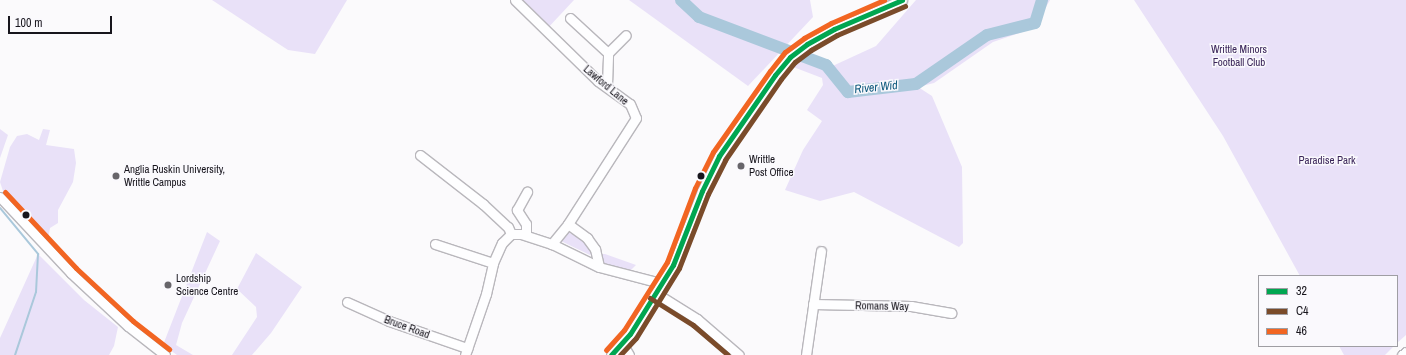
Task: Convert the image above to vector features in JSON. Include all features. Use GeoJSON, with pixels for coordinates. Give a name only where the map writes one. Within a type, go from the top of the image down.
{"type":"FeatureCollection","features":[{"type":"Feature","properties":{"kind":"street","name":"Lawford Lane"},"geometry":{"type":"LineString","coordinates":[[515,0],[598,81],[607,85],[630,104],[636,118],[568,224],[552,244]]}},
{"type":"Feature","properties":{"kind":"street"},"geometry":{"type":"LineString","coordinates":[[611,355],[622,343],[678,255],[702,191],[719,156],[743,118],[790,57],[803,47],[834,29],[902,0]]}},
{"type":"Feature","properties":{"kind":"street"},"geometry":{"type":"LineString","coordinates":[[570,18],[608,53]]}},
{"type":"Feature","properties":{"kind":"street"},"geometry":{"type":"LineString","coordinates":[[607,85],[608,53],[626,34]]}},
{"type":"Feature","properties":{"kind":"street"},"geometry":{"type":"LineString","coordinates":[[420,155],[503,222],[511,234]]}},
{"type":"Feature","properties":{"kind":"street"},"geometry":{"type":"LineString","coordinates":[[526,235],[526,224],[517,210],[527,192]]}},
{"type":"Feature","properties":{"kind":"street"},"geometry":{"type":"LineString","coordinates":[[0,197],[72,273],[128,326],[165,355]]}},
{"type":"Feature","properties":{"kind":"street"},"geometry":{"type":"LineString","coordinates":[[568,224],[587,238],[595,249],[599,267]]}},
{"type":"Feature","properties":{"kind":"street"},"geometry":{"type":"LineString","coordinates":[[466,352],[486,294],[493,263],[502,243],[511,234],[526,235],[552,244],[599,267],[657,288],[697,319],[739,355]]}},
{"type":"Feature","properties":{"kind":"street"},"geometry":{"type":"LineString","coordinates":[[435,244],[493,263]]}},
{"type":"Feature","properties":{"kind":"street"},"geometry":{"type":"LineString","coordinates":[[806,355],[821,251]]}},
{"type":"Feature","properties":{"kind":"street","name":"Bruce Road"},"geometry":{"type":"LineString","coordinates":[[347,302],[388,321],[466,352]]}},
{"type":"Feature","properties":{"kind":"street","name":"Romans Way"},"geometry":{"type":"LineString","coordinates":[[813,304],[911,306],[951,313]]}},
{"type":"Feature","properties":{"kind":"street"},"geometry":{"type":"LineString","coordinates":[[622,343],[629,355]]}},
{"type":"Feature","properties":{"kind":"street"},"geometry":{"type":"LineString","coordinates":[[1402,355],[1406,352]]}},
{"type":"Feature","properties":{"kind":"green space"},"geometry":{"type":"Polygon","coordinates":[[[212,0],[347,0],[315,54],[288,50],[212,0]]]}},
{"type":"Feature","properties":{"kind":"green space"},"geometry":{"type":"Polygon","coordinates":[[[520,0],[574,0],[546,30],[520,0]]]}},
{"type":"Feature","properties":{"kind":"green space"},"geometry":{"type":"Polygon","coordinates":[[[629,0],[810,0],[813,17],[748,86],[629,0]]]}},
{"type":"Feature","properties":{"kind":"green space"},"geometry":{"type":"Polygon","coordinates":[[[916,0],[1050,0],[1034,28],[993,42],[934,83],[918,87],[932,96],[962,167],[963,243],[959,247],[854,192],[820,201],[785,190],[803,150],[822,121],[807,110],[823,85],[822,78],[788,65],[798,57],[826,69],[876,46],[916,0]]]}},
{"type":"Feature","properties":{"kind":"green space","name":"Paradise Park"},"geometry":{"type":"Polygon","coordinates":[[[1134,0],[1406,0],[1406,335],[1398,342],[1398,275],[1299,275],[1223,136],[1134,0]]]}},
{"type":"Feature","properties":{"kind":"green space"},"geometry":{"type":"Polygon","coordinates":[[[0,129],[8,135],[0,158],[0,129]]]}},
{"type":"Feature","properties":{"kind":"green space"},"geometry":{"type":"Polygon","coordinates":[[[43,129],[50,130],[46,145],[74,149],[76,163],[73,182],[58,210],[58,223],[50,228],[48,239],[29,221],[27,213],[4,194],[0,182],[10,147],[17,136],[27,134],[39,140],[43,129]]]}},
{"type":"Feature","properties":{"kind":"green space"},"geometry":{"type":"Polygon","coordinates":[[[207,232],[220,241],[182,323],[176,345],[193,355],[177,355],[163,345],[207,232]]]}},
{"type":"Feature","properties":{"kind":"green space"},"geometry":{"type":"Polygon","coordinates":[[[568,232],[585,241],[592,253],[590,255],[561,241],[568,232]]]}},
{"type":"Feature","properties":{"kind":"green space"},"geometry":{"type":"Polygon","coordinates":[[[256,253],[302,287],[271,333],[252,355],[232,355],[257,317],[256,307],[237,289],[256,253]]]}},
{"type":"Feature","properties":{"kind":"green space"},"geometry":{"type":"Polygon","coordinates":[[[38,254],[84,300],[118,327],[114,346],[109,355],[0,355],[0,338],[38,254]]]}},
{"type":"Feature","properties":{"kind":"green space"},"geometry":{"type":"Polygon","coordinates":[[[598,254],[605,254],[636,265],[629,272],[599,263],[598,254]]]}},
{"type":"Feature","properties":{"kind":"green space"},"geometry":{"type":"Polygon","coordinates":[[[1340,347],[1393,347],[1385,355],[1344,355],[1340,347]]]}},
{"type":"Feature","properties":{"kind":"waterway","name":"River Wid"},"geometry":{"type":"LineString","coordinates":[[681,0],[699,17],[826,65],[848,92],[916,84],[987,35],[1035,23],[1042,0]]}},
{"type":"Feature","properties":{"kind":"waterway"},"geometry":{"type":"LineString","coordinates":[[0,208],[38,254],[36,292],[15,355]]}},
{"type":"Feature","properties":{"kind":"transit line","name":"46"},"geometry":{"type":"LineString","coordinates":[[606,350],[624,330],[667,262],[695,188],[713,152],[785,52],[804,38],[831,23],[884,0]]}},
{"type":"Feature","properties":{"kind":"transit line","name":"32"},"geometry":{"type":"LineString","coordinates":[[611,355],[630,334],[673,265],[702,191],[719,156],[775,75],[790,57],[807,44],[834,29],[902,0]]}},
{"type":"Feature","properties":{"kind":"transit line","name":"C4"},"geometry":{"type":"LineString","coordinates":[[620,355],[636,338],[679,268],[708,194],[725,160],[781,79],[795,62],[811,50],[837,35],[905,6]]}},
{"type":"Feature","properties":{"kind":"transit line","name":"46"},"geometry":{"type":"LineString","coordinates":[[5,192],[76,268],[133,321],[169,349]]}},
{"type":"Feature","properties":{"kind":"transit line","name":"C4"},"geometry":{"type":"LineString","coordinates":[[650,298],[693,325],[728,355]]}},
{"type":"Feature","properties":{"kind":"place","name":"Writtle Post Office"},"geometry":{"type":"Point","coordinates":[741,166]}},
{"type":"Feature","properties":{"kind":"place","name":"Anglia Ruskin University, Writtle Campus"},"geometry":{"type":"Point","coordinates":[116,176]}},
{"type":"Feature","properties":{"kind":"place","name":"Lordship Science Centre"},"geometry":{"type":"Point","coordinates":[168,285]}},
{"type":"Feature","properties":{"kind":"park label","name":"Writtle Minors Football Club"},"geometry":{"type":"Point","coordinates":[1239,56]}}]}
